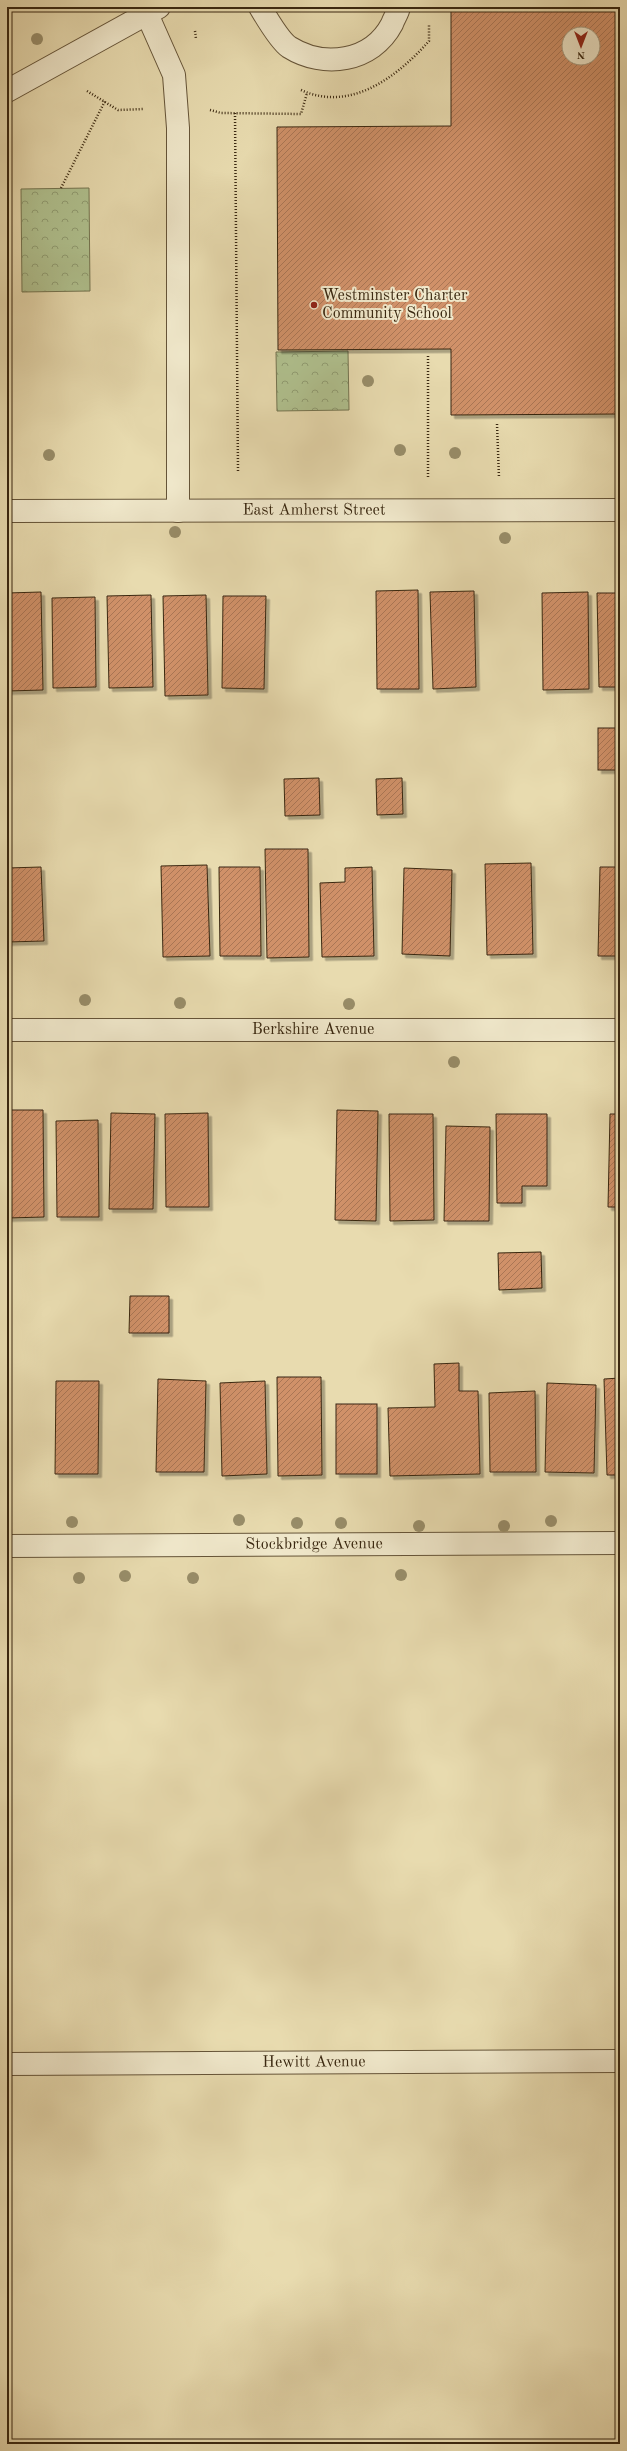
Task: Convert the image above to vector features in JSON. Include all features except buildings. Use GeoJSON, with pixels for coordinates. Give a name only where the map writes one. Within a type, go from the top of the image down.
{"type":"FeatureCollection","features":[{"type":"Feature","properties":{"kind":"street"},"geometry":{"type":"LineString","coordinates":[[260,7],[288,46],[313,57],[348,59],[368,52],[386,35],[398,7]]}},
{"type":"Feature","properties":{"kind":"street"},"geometry":{"type":"LineString","coordinates":[[7,91],[153,10],[174,75],[178,128],[178,511]]}},
{"type":"Feature","properties":{"kind":"street","name":"East Amherst Street"},"geometry":{"type":"LineString","coordinates":[[7,511],[620,510]]}},
{"type":"Feature","properties":{"kind":"street","name":"Berkshire Avenue"},"geometry":{"type":"LineString","coordinates":[[7,1030],[620,1030]]}},
{"type":"Feature","properties":{"kind":"street","name":"Stockbridge Avenue"},"geometry":{"type":"LineString","coordinates":[[7,1546],[620,1543]]}},
{"type":"Feature","properties":{"kind":"street","name":"Hewitt Avenue"},"geometry":{"type":"LineString","coordinates":[[7,2064],[620,2061]]}},
{"type":"Feature","properties":{"kind":"path"},"geometry":{"type":"LineString","coordinates":[[87,91],[118,110],[146,109]]}},
{"type":"Feature","properties":{"kind":"path"},"geometry":{"type":"LineString","coordinates":[[207,109],[221,113],[301,114],[307,93]]}},
{"type":"Feature","properties":{"kind":"path"},"geometry":{"type":"LineString","coordinates":[[61,188],[105,101]]}},
{"type":"Feature","properties":{"kind":"path"},"geometry":{"type":"LineString","coordinates":[[235,113],[238,471]]}},
{"type":"Feature","properties":{"kind":"path"},"geometry":{"type":"LineString","coordinates":[[428,356],[428,480]]}},
{"type":"Feature","properties":{"kind":"path"},"geometry":{"type":"LineString","coordinates":[[498,424],[499,486]]}},
{"type":"Feature","properties":{"kind":"green space"},"geometry":{"type":"Polygon","coordinates":[[[89,188],[90,291],[22,292],[21,189],[89,188]]]}},
{"type":"Feature","properties":{"kind":"green space"},"geometry":{"type":"Polygon","coordinates":[[[348,351],[349,410],[277,411],[276,352],[348,351]]]}},
{"type":"Feature","properties":{"kind":"place","name":"Westminster Charter Community School"},"geometry":{"type":"Point","coordinates":[314,305]}}]}
